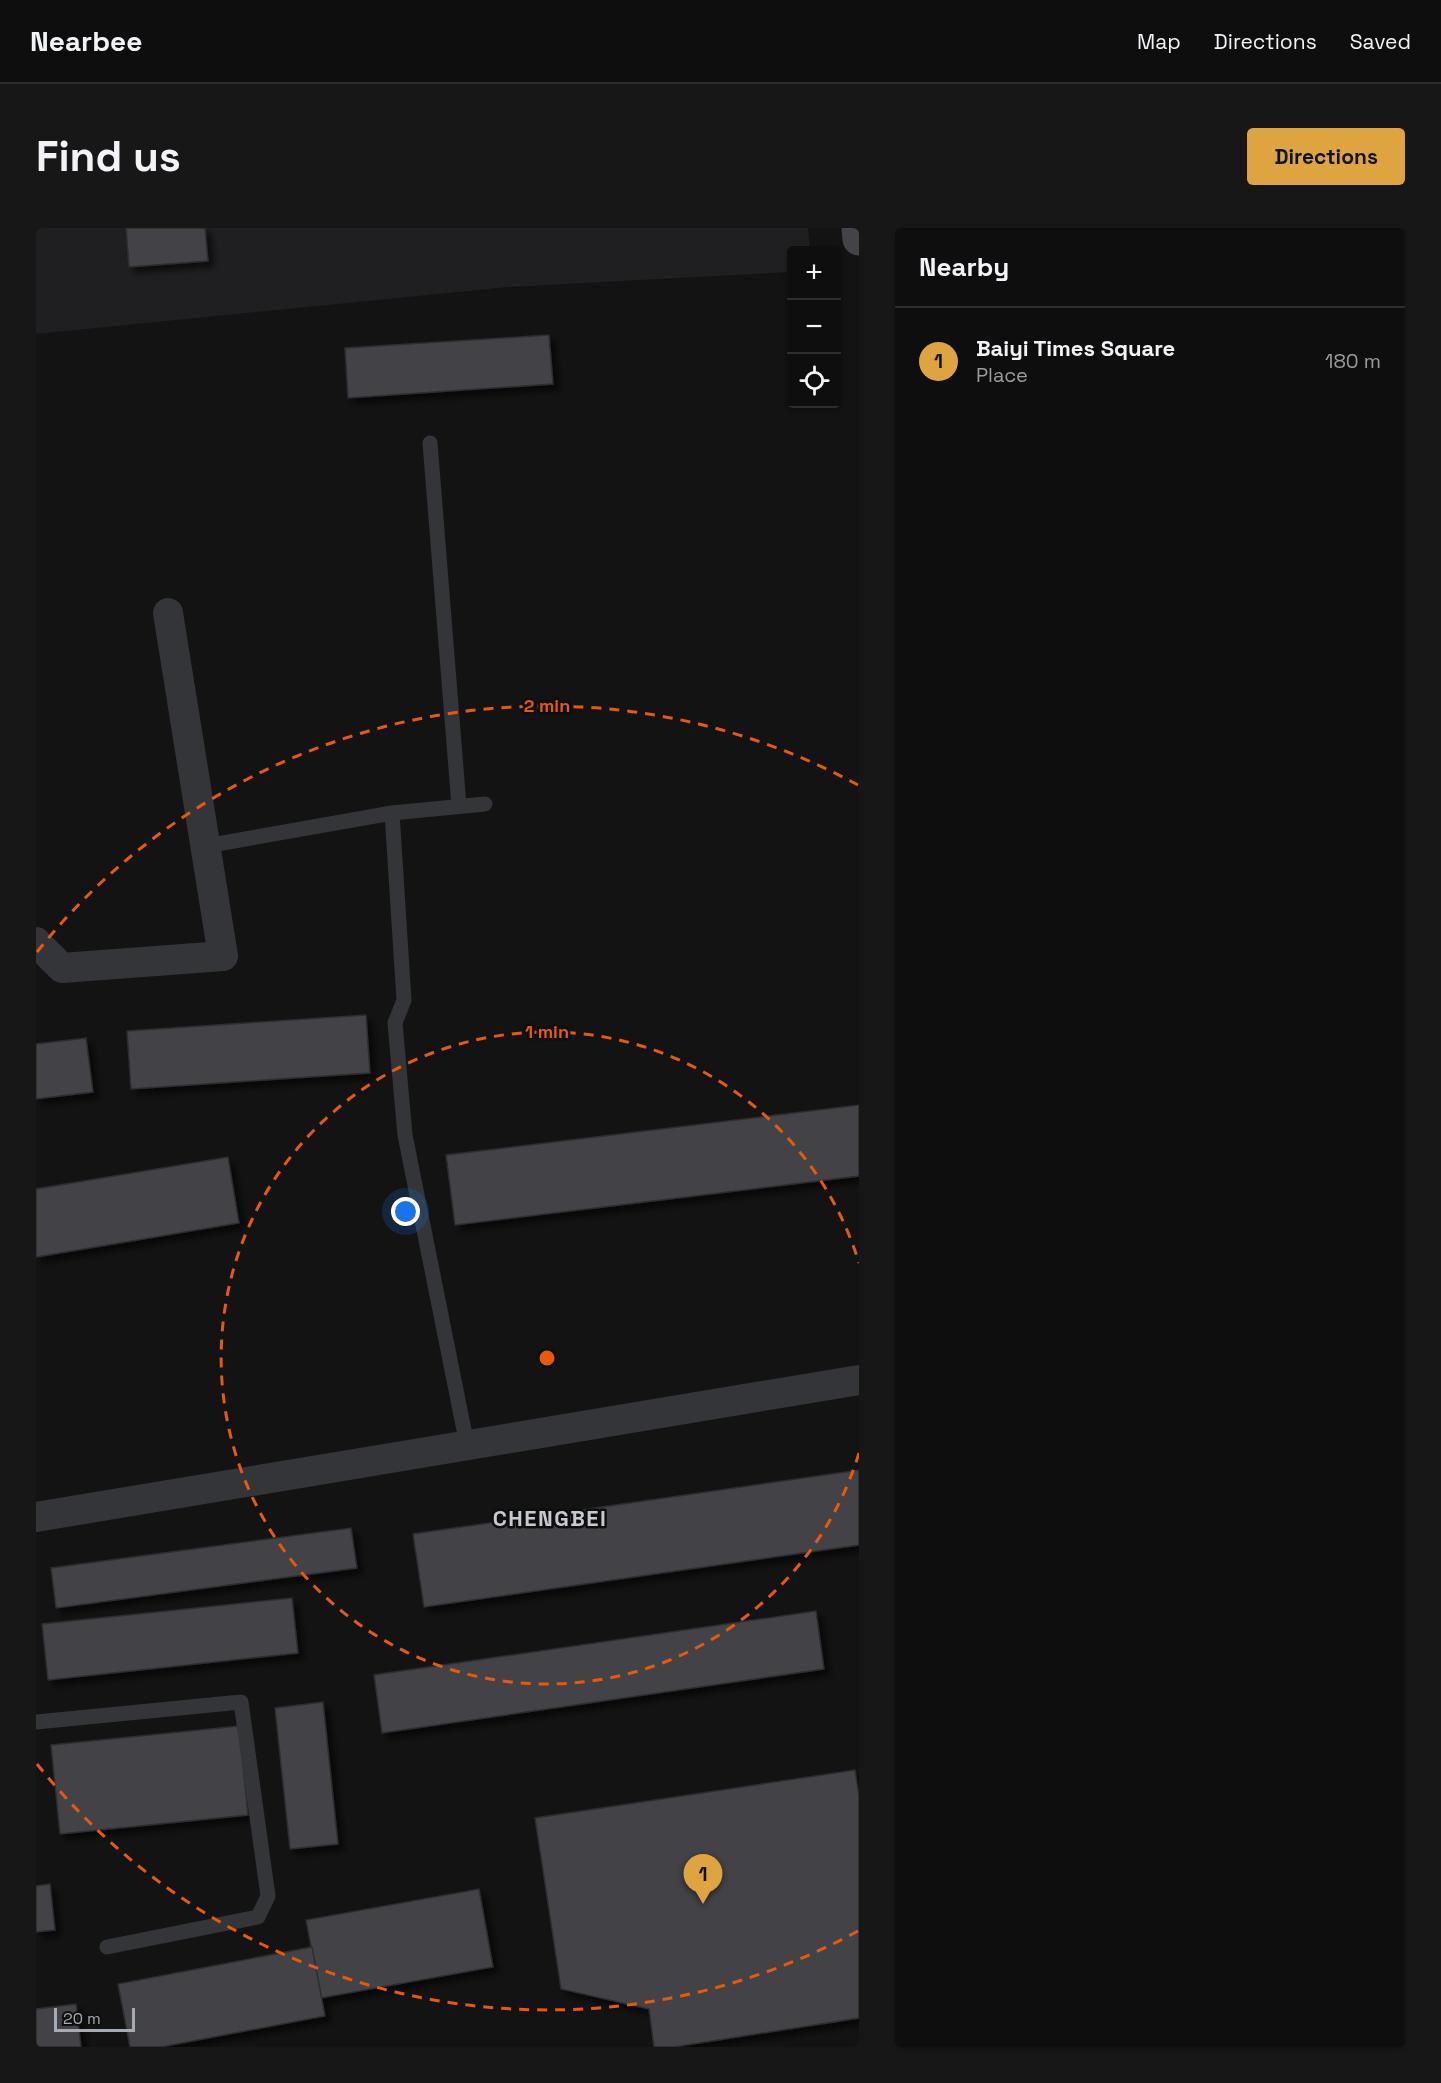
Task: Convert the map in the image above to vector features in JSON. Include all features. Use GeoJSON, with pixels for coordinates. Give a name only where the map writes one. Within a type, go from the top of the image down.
{"type":"FeatureCollection","features":[{"type":"Feature","properties":{"kind":"main road"},"geometry":{"type":"LineString","coordinates":[[858,228],[859,239]]}},
{"type":"Feature","properties":{"kind":"street"},"geometry":{"type":"LineString","coordinates":[[36,942],[62,968],[223,956],[168,613]]}},
{"type":"Feature","properties":{"kind":"street"},"geometry":{"type":"LineString","coordinates":[[36,1517],[859,1380]]}},
{"type":"Feature","properties":{"kind":"lane"},"geometry":{"type":"LineString","coordinates":[[430,443],[459,806]]}},
{"type":"Feature","properties":{"kind":"lane"},"geometry":{"type":"LineString","coordinates":[[206,846],[392,813],[485,804]]}},
{"type":"Feature","properties":{"kind":"lane"},"geometry":{"type":"LineString","coordinates":[[392,813],[404,1000],[395,1023],[405,1135],[467,1445]]}},
{"type":"Feature","properties":{"kind":"lane"},"geometry":{"type":"LineString","coordinates":[[36,1722],[241,1702],[268,1896],[258,1917],[107,1947]]}},
{"type":"Feature","properties":{"kind":"shaded area"},"geometry":{"type":"Polygon","coordinates":[[[36,228],[808,228],[810,246],[787,246],[787,272],[508,287],[36,334],[36,228]]]}},
{"type":"Feature","properties":{"kind":"building"},"geometry":{"type":"Polygon","coordinates":[[[126,228],[205,228],[208,261],[129,267],[126,228]]]}},
{"type":"Feature","properties":{"kind":"building"},"geometry":{"type":"Polygon","coordinates":[[[549,335],[553,384],[348,398],[345,348],[549,335]]]}},
{"type":"Feature","properties":{"kind":"building"},"geometry":{"type":"Polygon","coordinates":[[[366,1015],[370,1073],[131,1089],[127,1031],[366,1015]]]}},
{"type":"Feature","properties":{"kind":"building"},"geometry":{"type":"Polygon","coordinates":[[[86,1038],[93,1092],[36,1099],[36,1044],[86,1038]]]}},
{"type":"Feature","properties":{"kind":"building"},"geometry":{"type":"Polygon","coordinates":[[[859,1105],[859,1176],[455,1225],[446,1155],[859,1105]]]}},
{"type":"Feature","properties":{"kind":"building"},"geometry":{"type":"Polygon","coordinates":[[[228,1157],[239,1223],[36,1257],[36,1189],[228,1157]]]}},
{"type":"Feature","properties":{"kind":"building"},"geometry":{"type":"Polygon","coordinates":[[[859,1470],[859,1545],[424,1607],[413,1534],[859,1470]]]}},
{"type":"Feature","properties":{"kind":"building"},"geometry":{"type":"Polygon","coordinates":[[[351,1528],[357,1568],[56,1608],[51,1568],[351,1528]]]}},
{"type":"Feature","properties":{"kind":"building"},"geometry":{"type":"Polygon","coordinates":[[[292,1598],[298,1653],[48,1680],[42,1624],[292,1598]]]}},
{"type":"Feature","properties":{"kind":"building"},"geometry":{"type":"Polygon","coordinates":[[[816,1611],[824,1669],[382,1733],[374,1675],[816,1611]]]}},
{"type":"Feature","properties":{"kind":"building"},"geometry":{"type":"Polygon","coordinates":[[[323,1702],[338,1844],[290,1849],[275,1708],[323,1702]]]}},
{"type":"Feature","properties":{"kind":"building"},"geometry":{"type":"Polygon","coordinates":[[[239,1726],[248,1815],[60,1834],[51,1745],[239,1726]]]}},
{"type":"Feature","properties":{"kind":"building"},"geometry":{"type":"Polygon","coordinates":[[[855,1770],[859,1796],[859,2018],[674,2047],[654,2047],[649,2009],[561,1989],[535,1818],[855,1770]]]}},
{"type":"Feature","properties":{"kind":"building"},"geometry":{"type":"Polygon","coordinates":[[[50,1884],[55,1930],[36,1932],[36,1886],[50,1884]]]}},
{"type":"Feature","properties":{"kind":"building"},"geometry":{"type":"Polygon","coordinates":[[[479,1889],[493,1967],[321,1998],[306,1920],[479,1889]]]}},
{"type":"Feature","properties":{"kind":"building"},"geometry":{"type":"Polygon","coordinates":[[[312,1947],[325,2016],[161,2047],[130,2047],[118,1984],[312,1947]]]}},
{"type":"Feature","properties":{"kind":"building"},"geometry":{"type":"Polygon","coordinates":[[[76,2004],[81,2047],[36,2047],[36,2009],[76,2004]]]}},
{"type":"Feature","properties":{"kind":"place","name":"Baiyi Times Square"},"geometry":{"type":"Point","coordinates":[703,1904]}},
{"type":"Feature","properties":{"kind":"district","name":"CHENGBEI"},"geometry":{"type":"Point","coordinates":[550,1518]}}]}
